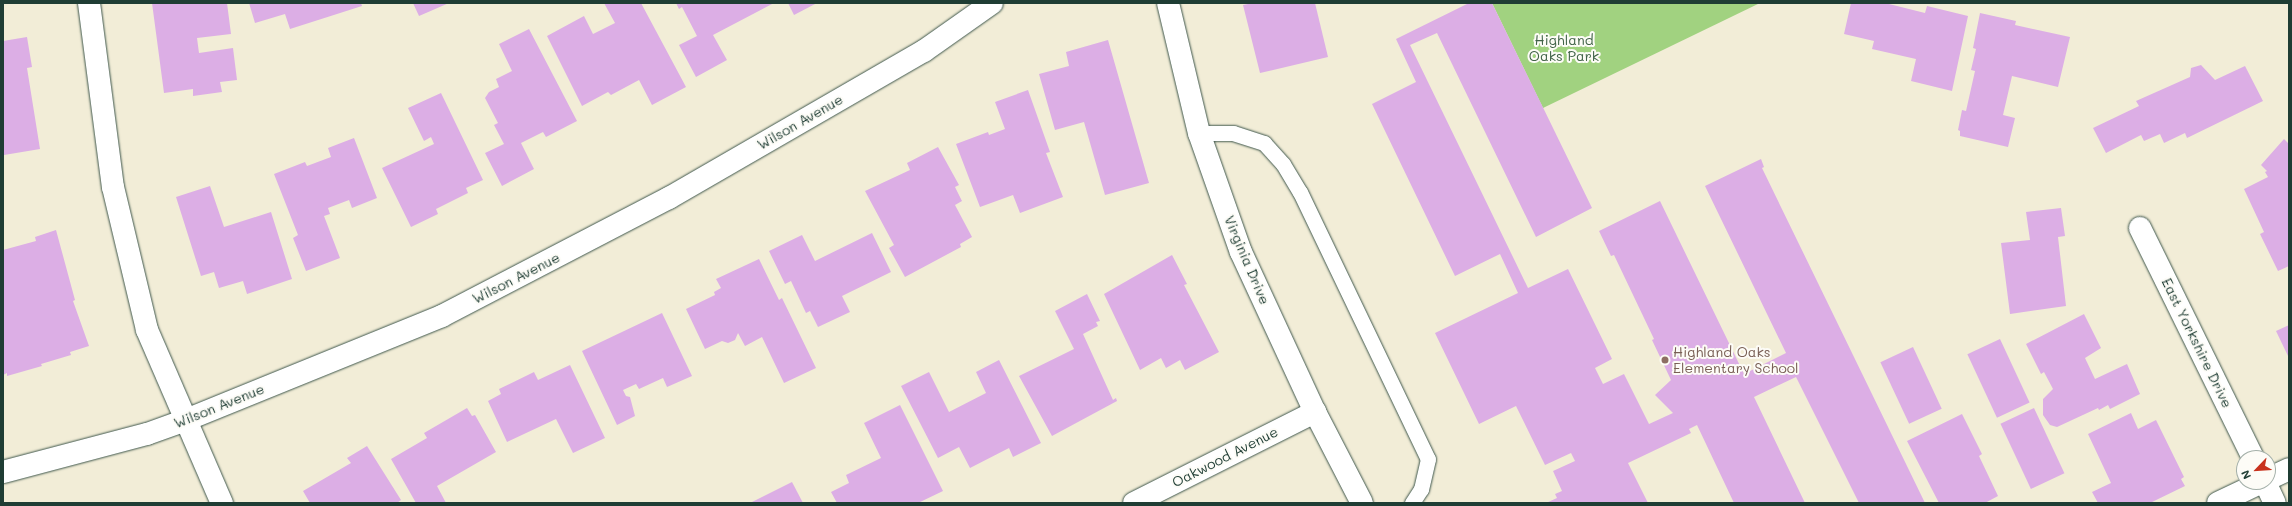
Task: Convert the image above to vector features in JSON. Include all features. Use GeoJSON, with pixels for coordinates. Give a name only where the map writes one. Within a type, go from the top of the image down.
{"type":"FeatureCollection","features":[{"type":"Feature","properties":{"kind":"street"},"geometry":{"type":"LineString","coordinates":[[89,3],[114,187],[147,330],[222,503]]}},
{"type":"Feature","properties":{"kind":"street","name":"Wilson Avenue"},"geometry":{"type":"LineString","coordinates":[[3,472],[148,434],[186,420],[449,312],[676,194],[924,51],[992,3]]}},
{"type":"Feature","properties":{"kind":"street","name":"Virginia Drive"},"geometry":{"type":"LineString","coordinates":[[1168,3],[1199,133],[1241,252],[1315,412],[1362,503]]}},
{"type":"Feature","properties":{"kind":"street","name":"East Yorkshire Drive"},"geometry":{"type":"LineString","coordinates":[[2140,228],[2249,450]]}},
{"type":"Feature","properties":{"kind":"street","name":"Oakwood Avenue"},"geometry":{"type":"LineString","coordinates":[[1134,503],[1315,412]]}},
{"type":"Feature","properties":{"kind":"street"},"geometry":{"type":"LineString","coordinates":[[2276,475],[2289,469]]}},
{"type":"Feature","properties":{"kind":"street"},"geometry":{"type":"LineString","coordinates":[[2218,503],[2245,490]]}},
{"type":"Feature","properties":{"kind":"street"},"geometry":{"type":"LineString","coordinates":[[2269,490],[2275,503]]}},
{"type":"Feature","properties":{"kind":"lane"},"geometry":{"type":"LineString","coordinates":[[1199,133],[1233,133],[1264,143],[1283,164],[1300,192],[1428,459],[1421,489],[1412,503]]}},
{"type":"Feature","properties":{"kind":"green space","name":"Highland Oaks Park"},"geometry":{"type":"Polygon","coordinates":[[[1492,3],[1760,3],[1543,108],[1492,3]]]}},
{"type":"Feature","properties":{"kind":"building"},"geometry":{"type":"Polygon","coordinates":[[[152,3],[227,3],[231,34],[197,38],[199,53],[233,48],[237,80],[220,82],[222,92],[193,96],[193,89],[164,93],[152,3]]]}},
{"type":"Feature","properties":{"kind":"building"},"geometry":{"type":"Polygon","coordinates":[[[249,3],[361,3],[362,6],[290,29],[285,14],[255,23],[249,3]]]}},
{"type":"Feature","properties":{"kind":"building"},"geometry":{"type":"Polygon","coordinates":[[[413,3],[449,3],[419,16],[413,3]]]}},
{"type":"Feature","properties":{"kind":"building"},"geometry":{"type":"Polygon","coordinates":[[[604,3],[641,3],[686,87],[652,105],[639,80],[611,95],[608,92],[582,106],[547,36],[584,16],[593,34],[615,23],[604,3]]]}},
{"type":"Feature","properties":{"kind":"building"},"geometry":{"type":"Polygon","coordinates":[[[676,3],[774,3],[713,35],[727,60],[696,77],[679,45],[697,36],[682,7],[679,9],[676,3]]]}},
{"type":"Feature","properties":{"kind":"building"},"geometry":{"type":"Polygon","coordinates":[[[788,3],[817,3],[794,15],[788,3]]]}},
{"type":"Feature","properties":{"kind":"building"},"geometry":{"type":"Polygon","coordinates":[[[1253,3],[1315,3],[1328,57],[1260,73],[1243,5],[1253,3]]]}},
{"type":"Feature","properties":{"kind":"building"},"geometry":{"type":"Polygon","coordinates":[[[1469,3],[1492,3],[1592,208],[1536,237],[1437,33],[1410,45],[1528,288],[1568,269],[1612,359],[1595,368],[1603,384],[1624,374],[1649,424],[1673,413],[1655,395],[1671,380],[1652,340],[1654,339],[1614,255],[1611,256],[1599,231],[1660,201],[1744,374],[1786,353],[1705,186],[1761,159],[1764,167],[1762,168],[1925,503],[1859,503],[1796,377],[1754,397],[1805,503],[1734,503],[1697,425],[1689,429],[1691,433],[1628,463],[1648,503],[1546,503],[1557,498],[1555,494],[1562,491],[1553,471],[1575,461],[1571,453],[1545,465],[1516,406],[1479,424],[1435,333],[1518,293],[1500,254],[1455,276],[1372,104],[1416,82],[1396,39],[1469,3]]]}},
{"type":"Feature","properties":{"kind":"building"},"geometry":{"type":"Polygon","coordinates":[[[1851,3],[1885,3],[1925,13],[1927,6],[1968,16],[1952,91],[1911,81],[1916,59],[1872,49],[1874,41],[1844,34],[1851,3]]]}},
{"type":"Feature","properties":{"kind":"building"},"geometry":{"type":"Polygon","coordinates":[[[1980,13],[2016,21],[2015,25],[2070,37],[2058,87],[2012,76],[2003,115],[2015,118],[2008,147],[1960,136],[1960,131],[1958,130],[1962,110],[1966,111],[1975,71],[1971,70],[1976,49],[1973,48],[1980,13]]]}},
{"type":"Feature","properties":{"kind":"building"},"geometry":{"type":"Polygon","coordinates":[[[529,29],[577,121],[546,137],[543,132],[521,143],[534,169],[502,186],[485,153],[504,144],[494,125],[498,123],[485,98],[489,92],[499,87],[496,79],[512,71],[499,44],[529,29]]]}},
{"type":"Feature","properties":{"kind":"building"},"geometry":{"type":"Polygon","coordinates":[[[27,37],[32,67],[27,68],[40,149],[4,155],[3,41],[27,37]]]}},
{"type":"Feature","properties":{"kind":"building"},"geometry":{"type":"Polygon","coordinates":[[[1108,40],[1149,183],[1105,195],[1084,122],[1055,130],[1039,74],[1069,66],[1066,52],[1108,40]]]}},
{"type":"Feature","properties":{"kind":"building"},"geometry":{"type":"Polygon","coordinates":[[[2201,65],[2215,80],[2245,66],[2263,101],[2187,138],[2185,133],[2164,143],[2160,134],[2144,141],[2141,135],[2106,153],[2093,128],[2139,106],[2136,101],[2190,77],[2191,68],[2201,65]]]}},
{"type":"Feature","properties":{"kind":"building"},"geometry":{"type":"Polygon","coordinates":[[[1028,90],[1050,152],[1046,153],[1063,197],[1020,213],[1013,195],[980,207],[956,144],[988,132],[989,135],[1005,129],[995,102],[1028,90]]]}},
{"type":"Feature","properties":{"kind":"building"},"geometry":{"type":"Polygon","coordinates":[[[441,93],[483,180],[466,188],[468,193],[436,209],[438,214],[411,227],[382,168],[434,144],[431,137],[424,141],[408,108],[441,93]]]}},
{"type":"Feature","properties":{"kind":"building"},"geometry":{"type":"Polygon","coordinates":[[[354,138],[377,198],[352,208],[349,200],[328,208],[330,214],[324,216],[340,258],[306,271],[293,238],[298,235],[274,174],[305,162],[307,166],[331,157],[328,148],[354,138]]]}},
{"type":"Feature","properties":{"kind":"building"},"geometry":{"type":"Polygon","coordinates":[[[2284,139],[2289,144],[2289,266],[2278,271],[2260,234],[2264,232],[2244,189],[2268,177],[2265,172],[2267,171],[2261,165],[2284,139]]]}},
{"type":"Feature","properties":{"kind":"building"},"geometry":{"type":"Polygon","coordinates":[[[938,147],[959,185],[955,187],[962,201],[955,205],[972,237],[960,244],[961,247],[905,277],[889,248],[894,245],[865,191],[910,170],[907,163],[938,147]]]}},
{"type":"Feature","properties":{"kind":"building"},"geometry":{"type":"Polygon","coordinates":[[[210,186],[224,227],[271,212],[292,279],[247,294],[243,281],[219,288],[214,272],[201,276],[176,197],[210,186]]]}},
{"type":"Feature","properties":{"kind":"building"},"geometry":{"type":"Polygon","coordinates":[[[2061,208],[2065,236],[2058,237],[2066,306],[2010,314],[2001,243],[2030,240],[2026,212],[2061,208]]]}},
{"type":"Feature","properties":{"kind":"building"},"geometry":{"type":"Polygon","coordinates":[[[56,230],[75,300],[73,301],[89,346],[70,352],[71,355],[41,364],[42,366],[7,376],[7,373],[3,375],[3,250],[36,241],[35,237],[56,230]]]}},
{"type":"Feature","properties":{"kind":"building"},"geometry":{"type":"Polygon","coordinates":[[[872,233],[891,272],[842,296],[850,312],[818,327],[810,311],[806,313],[791,281],[785,284],[769,251],[802,235],[815,261],[872,233]]]}},
{"type":"Feature","properties":{"kind":"building"},"geometry":{"type":"Polygon","coordinates":[[[1172,255],[1187,284],[1184,285],[1219,352],[1185,370],[1180,360],[1166,368],[1161,358],[1140,370],[1104,294],[1172,255]]]}},
{"type":"Feature","properties":{"kind":"building"},"geometry":{"type":"Polygon","coordinates":[[[759,259],[779,300],[782,298],[816,368],[784,383],[762,337],[745,346],[738,333],[735,340],[728,343],[722,341],[705,349],[686,309],[715,295],[714,292],[721,288],[716,279],[759,259]]]}},
{"type":"Feature","properties":{"kind":"building"},"geometry":{"type":"Polygon","coordinates":[[[1087,294],[1100,321],[1096,322],[1098,326],[1083,334],[1113,400],[1116,398],[1117,401],[1052,436],[1019,376],[1074,349],[1055,311],[1087,294]]]}},
{"type":"Feature","properties":{"kind":"building"},"geometry":{"type":"Polygon","coordinates":[[[662,313],[692,376],[667,387],[663,378],[639,389],[636,384],[623,390],[626,396],[630,397],[635,416],[617,425],[582,351],[662,313]]]}},
{"type":"Feature","properties":{"kind":"building"},"geometry":{"type":"Polygon","coordinates":[[[2084,314],[2101,348],[2085,358],[2095,379],[2127,364],[2140,394],[2110,409],[2108,405],[2099,410],[2098,408],[2057,427],[2050,425],[2043,415],[2043,399],[2053,389],[2044,372],[2041,374],[2026,344],[2084,314]]]}},
{"type":"Feature","properties":{"kind":"building"},"geometry":{"type":"Polygon","coordinates":[[[2289,325],[2289,358],[2276,331],[2289,325]]]}},
{"type":"Feature","properties":{"kind":"building"},"geometry":{"type":"Polygon","coordinates":[[[2000,339],[2030,402],[1997,418],[1967,354],[2000,339]]]}},
{"type":"Feature","properties":{"kind":"building"},"geometry":{"type":"Polygon","coordinates":[[[1913,347],[1942,409],[1909,424],[1880,362],[1913,347]]]}},
{"type":"Feature","properties":{"kind":"building"},"geometry":{"type":"Polygon","coordinates":[[[999,360],[1041,443],[1013,457],[1009,448],[970,468],[959,447],[938,458],[901,386],[929,372],[949,412],[986,393],[976,372],[999,360]]]}},
{"type":"Feature","properties":{"kind":"building"},"geometry":{"type":"Polygon","coordinates":[[[570,365],[605,438],[573,453],[556,419],[507,442],[488,401],[501,394],[499,389],[534,372],[538,380],[570,365]]]}},
{"type":"Feature","properties":{"kind":"building"},"geometry":{"type":"Polygon","coordinates":[[[900,405],[943,491],[918,503],[837,503],[831,492],[849,483],[846,475],[881,458],[864,423],[900,405]]]}},
{"type":"Feature","properties":{"kind":"building"},"geometry":{"type":"Polygon","coordinates":[[[467,408],[472,416],[475,415],[496,452],[437,486],[446,503],[416,503],[391,459],[427,438],[424,433],[467,408]]]}},
{"type":"Feature","properties":{"kind":"building"},"geometry":{"type":"Polygon","coordinates":[[[2034,408],[2064,473],[2031,489],[2000,424],[2034,408]]]}},
{"type":"Feature","properties":{"kind":"building"},"geometry":{"type":"Polygon","coordinates":[[[2131,413],[2138,429],[2156,420],[2184,477],[2181,479],[2185,486],[2150,503],[2098,503],[2092,492],[2111,483],[2088,434],[2131,413]]]}},
{"type":"Feature","properties":{"kind":"building"},"geometry":{"type":"Polygon","coordinates":[[[1962,414],[1982,454],[1979,456],[1998,496],[1985,503],[1939,503],[1907,441],[1962,414]]]}},
{"type":"Feature","properties":{"kind":"building"},"geometry":{"type":"Polygon","coordinates":[[[367,446],[401,500],[397,503],[310,503],[303,491],[351,463],[347,458],[367,446]]]}},
{"type":"Feature","properties":{"kind":"building"},"geometry":{"type":"Polygon","coordinates":[[[792,482],[803,503],[750,503],[792,482]]]}},
{"type":"Feature","properties":{"kind":"place","name":"Highland Oaks Elementary School"},"geometry":{"type":"Point","coordinates":[1665,360]}}]}
